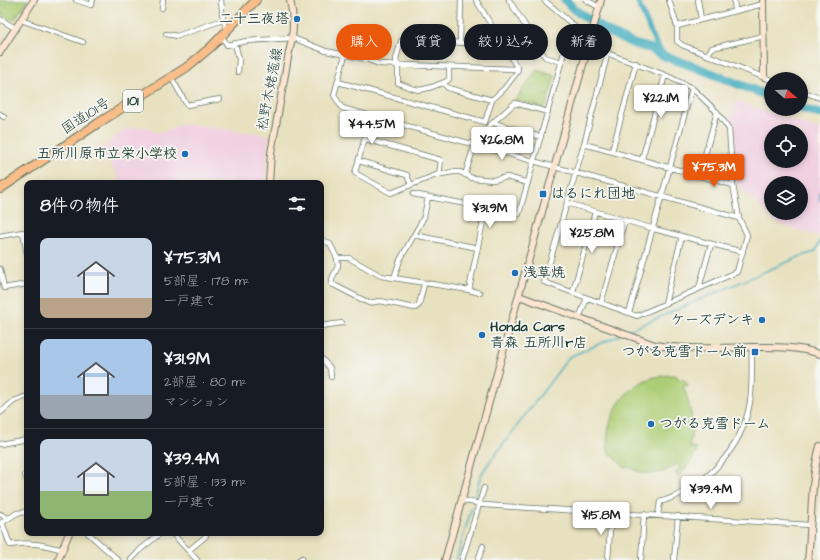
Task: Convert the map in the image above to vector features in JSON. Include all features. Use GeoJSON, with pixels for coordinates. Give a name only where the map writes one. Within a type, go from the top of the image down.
{"type":"FeatureCollection","features":[{"type":"Feature","properties":{"kind":"highway","name":"国道101号"},"geometry":{"type":"LineString","coordinates":[[0,189],[100,122],[187,67],[211,47],[256,0]]}},
{"type":"Feature","properties":{"kind":"street"},"geometry":{"type":"LineString","coordinates":[[0,52],[34,0]]}},
{"type":"Feature","properties":{"kind":"street"},"geometry":{"type":"LineString","coordinates":[[76,0],[92,5],[93,0]]}},
{"type":"Feature","properties":{"kind":"street"},"geometry":{"type":"LineString","coordinates":[[162,8],[164,0]]}},
{"type":"Feature","properties":{"kind":"street"},"geometry":{"type":"LineString","coordinates":[[221,0],[227,46],[247,41],[293,38],[317,48],[336,53]]}},
{"type":"Feature","properties":{"kind":"street","name":"松野木姥萢線"},"geometry":{"type":"LineString","coordinates":[[269,180],[271,153],[288,52],[293,38],[290,0]]}},
{"type":"Feature","properties":{"kind":"street"},"geometry":{"type":"LineString","coordinates":[[460,43],[461,0]]}},
{"type":"Feature","properties":{"kind":"street"},"geometry":{"type":"LineString","coordinates":[[476,0],[491,24]]}},
{"type":"Feature","properties":{"kind":"street"},"geometry":{"type":"LineString","coordinates":[[413,194],[519,214],[561,62],[545,57],[509,0]]}},
{"type":"Feature","properties":{"kind":"street"},"geometry":{"type":"LineString","coordinates":[[544,0],[572,24]]}},
{"type":"Feature","properties":{"kind":"street"},"geometry":{"type":"LineString","coordinates":[[586,0],[598,10]]}},
{"type":"Feature","properties":{"kind":"street"},"geometry":{"type":"LineString","coordinates":[[594,24],[601,0]]}},
{"type":"Feature","properties":{"kind":"street"},"geometry":{"type":"LineString","coordinates":[[669,0],[677,26],[677,41],[682,45],[764,77]]}},
{"type":"Feature","properties":{"kind":"street"},"geometry":{"type":"LineString","coordinates":[[698,0],[701,19]]}},
{"type":"Feature","properties":{"kind":"street"},"geometry":{"type":"LineString","coordinates":[[734,0],[735,10]]}},
{"type":"Feature","properties":{"kind":"street"},"geometry":{"type":"LineString","coordinates":[[677,26],[763,2],[764,72]]}},
{"type":"Feature","properties":{"kind":"street"},"geometry":{"type":"LineString","coordinates":[[0,20],[15,28]]}},
{"type":"Feature","properties":{"kind":"street"},"geometry":{"type":"LineString","coordinates":[[20,20],[82,42]]}},
{"type":"Feature","properties":{"kind":"street"},"geometry":{"type":"LineString","coordinates":[[166,34],[177,36],[223,20]]}},
{"type":"Feature","properties":{"kind":"street"},"geometry":{"type":"LineString","coordinates":[[707,55],[712,48],[764,36]]}},
{"type":"Feature","properties":{"kind":"street"},"geometry":{"type":"LineString","coordinates":[[449,67],[449,79],[443,83],[420,90],[398,83],[398,65],[396,59],[401,41],[464,43]]}},
{"type":"Feature","properties":{"kind":"street"},"geometry":{"type":"LineString","coordinates":[[235,44],[239,59],[238,72]]}},
{"type":"Feature","properties":{"kind":"street"},"geometry":{"type":"LineString","coordinates":[[606,60],[576,173],[544,282],[637,316],[737,272],[747,235],[739,218],[733,185],[729,129],[717,112],[692,88],[665,75],[612,54]]}},
{"type":"Feature","properties":{"kind":"street"},"geometry":{"type":"LineString","coordinates":[[344,60],[334,94],[341,107],[739,218]]}},
{"type":"Feature","properties":{"kind":"street"},"geometry":{"type":"LineString","coordinates":[[369,60],[379,64],[518,69]]}},
{"type":"Feature","properties":{"kind":"street"},"geometry":{"type":"LineString","coordinates":[[513,60],[518,69]]}},
{"type":"Feature","properties":{"kind":"street"},"geometry":{"type":"LineString","coordinates":[[445,560],[584,60]]}},
{"type":"Feature","properties":{"kind":"street"},"geometry":{"type":"LineString","coordinates":[[612,151],[636,63]]}},
{"type":"Feature","properties":{"kind":"street"},"geometry":{"type":"LineString","coordinates":[[338,82],[485,122],[492,100],[504,89],[516,74],[518,69]]}},
{"type":"Feature","properties":{"kind":"street"},"geometry":{"type":"LineString","coordinates":[[642,159],[665,75]]}},
{"type":"Feature","properties":{"kind":"street"},"geometry":{"type":"LineString","coordinates":[[171,77],[187,105],[220,99]]}},
{"type":"Feature","properties":{"kind":"street"},"geometry":{"type":"LineString","coordinates":[[443,83],[448,88],[492,100]]}},
{"type":"Feature","properties":{"kind":"street"},"geometry":{"type":"LineString","coordinates":[[630,313],[692,88]]}},
{"type":"Feature","properties":{"kind":"street"},"geometry":{"type":"LineString","coordinates":[[808,94],[820,98]]}},
{"type":"Feature","properties":{"kind":"street"},"geometry":{"type":"LineString","coordinates":[[465,175],[477,137],[515,103],[548,112]]}},
{"type":"Feature","properties":{"kind":"street"},"geometry":{"type":"LineString","coordinates":[[700,176],[717,112]]}},
{"type":"Feature","properties":{"kind":"street"},"geometry":{"type":"LineString","coordinates":[[371,116],[355,173],[389,193],[439,174],[453,172],[482,180],[493,180],[507,177],[528,183]]}},
{"type":"Feature","properties":{"kind":"street"},"geometry":{"type":"LineString","coordinates":[[494,123],[541,136]]}},
{"type":"Feature","properties":{"kind":"street"},"geometry":{"type":"LineString","coordinates":[[365,138],[441,160],[439,174]]}},
{"type":"Feature","properties":{"kind":"street"},"geometry":{"type":"LineString","coordinates":[[584,144],[733,185]]}},
{"type":"Feature","properties":{"kind":"street"},"geometry":{"type":"LineString","coordinates":[[359,161],[407,175],[411,185]]}},
{"type":"Feature","properties":{"kind":"street"},"geometry":{"type":"LineString","coordinates":[[394,278],[400,260],[424,217],[428,197]]}},
{"type":"Feature","properties":{"kind":"street"},"geometry":{"type":"LineString","coordinates":[[567,204],[654,229],[743,252]]}},
{"type":"Feature","properties":{"kind":"street"},"geometry":{"type":"LineString","coordinates":[[469,290],[486,207]]}},
{"type":"Feature","properties":{"kind":"street"},"geometry":{"type":"LineString","coordinates":[[573,292],[595,212]]}},
{"type":"Feature","properties":{"kind":"street"},"geometry":{"type":"LineString","coordinates":[[601,303],[624,220]]}},
{"type":"Feature","properties":{"kind":"street"},"geometry":{"type":"LineString","coordinates":[[0,236],[23,232],[24,238]]}},
{"type":"Feature","properties":{"kind":"street"},"geometry":{"type":"LineString","coordinates":[[414,235],[478,248]]}},
{"type":"Feature","properties":{"kind":"street"},"geometry":{"type":"LineString","coordinates":[[665,303],[682,236]]}},
{"type":"Feature","properties":{"kind":"street"},"geometry":{"type":"LineString","coordinates":[[324,241],[328,243],[337,258],[338,266],[332,279],[332,284],[369,303],[380,301],[415,308],[419,305],[424,284]]}},
{"type":"Feature","properties":{"kind":"street"},"geometry":{"type":"LineString","coordinates":[[699,288],[711,244]]}},
{"type":"Feature","properties":{"kind":"street"},"geometry":{"type":"LineString","coordinates":[[337,258],[349,258],[381,276],[480,293]]}},
{"type":"Feature","properties":{"kind":"street"},"geometry":{"type":"LineString","coordinates":[[0,269],[4,288],[24,285]]}},
{"type":"Feature","properties":{"kind":"street"},"geometry":{"type":"LineString","coordinates":[[519,296],[655,345],[672,347],[789,347],[820,354]]}},
{"type":"Feature","properties":{"kind":"street"},"geometry":{"type":"LineString","coordinates":[[579,318],[587,298]]}},
{"type":"Feature","properties":{"kind":"street"},"geometry":{"type":"LineString","coordinates":[[324,325],[342,322]]}},
{"type":"Feature","properties":{"kind":"street"},"geometry":{"type":"LineString","coordinates":[[658,515],[660,502],[687,491],[710,474],[721,462],[737,439],[750,404],[752,347]]}},
{"type":"Feature","properties":{"kind":"street"},"geometry":{"type":"LineString","coordinates":[[324,361],[330,368],[331,377]]}},
{"type":"Feature","properties":{"kind":"street"},"geometry":{"type":"LineString","coordinates":[[0,413],[14,401],[24,397]]}},
{"type":"Feature","properties":{"kind":"street"},"geometry":{"type":"LineString","coordinates":[[0,444],[24,440]]}},
{"type":"Feature","properties":{"kind":"street"},"geometry":{"type":"LineString","coordinates":[[808,560],[814,475],[820,446]]}},
{"type":"Feature","properties":{"kind":"street"},"geometry":{"type":"LineString","coordinates":[[462,560],[484,488]]}},
{"type":"Feature","properties":{"kind":"street"},"geometry":{"type":"LineString","coordinates":[[462,500],[479,504],[810,525]]}},
{"type":"Feature","properties":{"kind":"street"},"geometry":{"type":"LineString","coordinates":[[24,512],[17,513],[1,523],[10,545],[20,543],[46,545],[62,550]]}},
{"type":"Feature","properties":{"kind":"street"},"geometry":{"type":"LineString","coordinates":[[608,560],[611,513]]}},
{"type":"Feature","properties":{"kind":"street"},"geometry":{"type":"LineString","coordinates":[[0,514],[8,518]]}},
{"type":"Feature","properties":{"kind":"street"},"geometry":{"type":"LineString","coordinates":[[641,560],[644,514]]}},
{"type":"Feature","properties":{"kind":"street"},"geometry":{"type":"LineString","coordinates":[[674,560],[678,516]]}},
{"type":"Feature","properties":{"kind":"street"},"geometry":{"type":"LineString","coordinates":[[58,560],[68,536]]}},
{"type":"Feature","properties":{"kind":"street"},"geometry":{"type":"LineString","coordinates":[[91,536],[118,560]]}},
{"type":"Feature","properties":{"kind":"street"},"geometry":{"type":"LineString","coordinates":[[131,560],[141,549],[158,536]]}},
{"type":"Feature","properties":{"kind":"street"},"geometry":{"type":"LineString","coordinates":[[175,536],[197,560]]}},
{"type":"Feature","properties":{"kind":"street"},"geometry":{"type":"LineString","coordinates":[[188,550],[206,536]]}},
{"type":"Feature","properties":{"kind":"street"},"geometry":{"type":"LineString","coordinates":[[478,560],[483,546]]}},
{"type":"Feature","properties":{"kind":"shaded area"},"geometry":{"type":"Polygon","coordinates":[[[736,101],[764,111],[764,116],[779,116],[803,124],[764,124],[764,168],[808,168],[808,126],[820,130],[820,237],[776,223],[773,220],[808,220],[808,176],[764,176],[764,211],[736,183],[733,130],[730,120],[736,101]]]}},
{"type":"Feature","properties":{"kind":"shaded area","name":"五所川原市立栄小学校"},"geometry":{"type":"Polygon","coordinates":[[[185,124],[269,135],[265,180],[120,180],[106,157],[100,151],[127,128],[147,127],[156,133],[185,124]]]}},
{"type":"Feature","properties":{"kind":"green space"},"geometry":{"type":"Polygon","coordinates":[[[0,0],[28,0],[15,19],[12,20],[0,13],[0,0]]]}},
{"type":"Feature","properties":{"kind":"green space"},"geometry":{"type":"Polygon","coordinates":[[[537,70],[555,76],[546,106],[544,108],[515,100],[537,70]]]}},
{"type":"Feature","properties":{"kind":"green space","name":"つがる克雪ドーム"},"geometry":{"type":"Polygon","coordinates":[[[676,375],[679,379],[684,380],[689,386],[683,385],[690,408],[692,422],[689,446],[697,449],[693,457],[687,468],[678,477],[675,473],[680,468],[677,464],[665,471],[652,474],[633,470],[627,466],[626,469],[608,452],[607,440],[609,429],[616,408],[623,398],[640,383],[654,377],[676,375]]]}},
{"type":"Feature","properties":{"kind":"waterway"},"geometry":{"type":"LineString","coordinates":[[565,0],[575,10],[610,33],[634,44],[652,49],[664,56],[764,94]]}},
{"type":"Feature","properties":{"kind":"waterway"},"geometry":{"type":"LineString","coordinates":[[637,0],[654,40],[664,56]]}},
{"type":"Feature","properties":{"kind":"waterway"},"geometry":{"type":"LineString","coordinates":[[808,110],[820,114]]}},
{"type":"Feature","properties":{"kind":"waterway"},"geometry":{"type":"LineString","coordinates":[[820,192],[820,201]]}},
{"type":"Feature","properties":{"kind":"waterway"},"geometry":{"type":"LineString","coordinates":[[625,332],[801,256],[815,252],[820,241]]}},
{"type":"Feature","properties":{"kind":"waterway"},"geometry":{"type":"LineString","coordinates":[[474,498],[481,475],[486,467],[569,357],[620,335]]}},
{"type":"Feature","properties":{"kind":"waterway"},"geometry":{"type":"LineString","coordinates":[[456,560],[472,507]]}},
{"type":"Feature","properties":{"kind":"place","name":"二十三夜塔"},"geometry":{"type":"Point","coordinates":[297,19]}},
{"type":"Feature","properties":{"kind":"place","name":"五所川原市立栄小学校"},"geometry":{"type":"Point","coordinates":[185,154]}},
{"type":"Feature","properties":{"kind":"place","name":"はるにれ団地"},"geometry":{"type":"Point","coordinates":[543,194]}},
{"type":"Feature","properties":{"kind":"place","name":"浅草焼"},"geometry":{"type":"Point","coordinates":[515,273]}},
{"type":"Feature","properties":{"kind":"place","name":"ケーズデンキ"},"geometry":{"type":"Point","coordinates":[762,320]}},
{"type":"Feature","properties":{"kind":"place","name":"Honda Cars 青森 五所川r店"},"geometry":{"type":"Point","coordinates":[482,335]}},
{"type":"Feature","properties":{"kind":"place","name":"つがる克雪ドーム前"},"geometry":{"type":"Point","coordinates":[755,352]}},
{"type":"Feature","properties":{"kind":"place","name":"つがる克雪ドーム"},"geometry":{"type":"Point","coordinates":[651,424]}}]}
